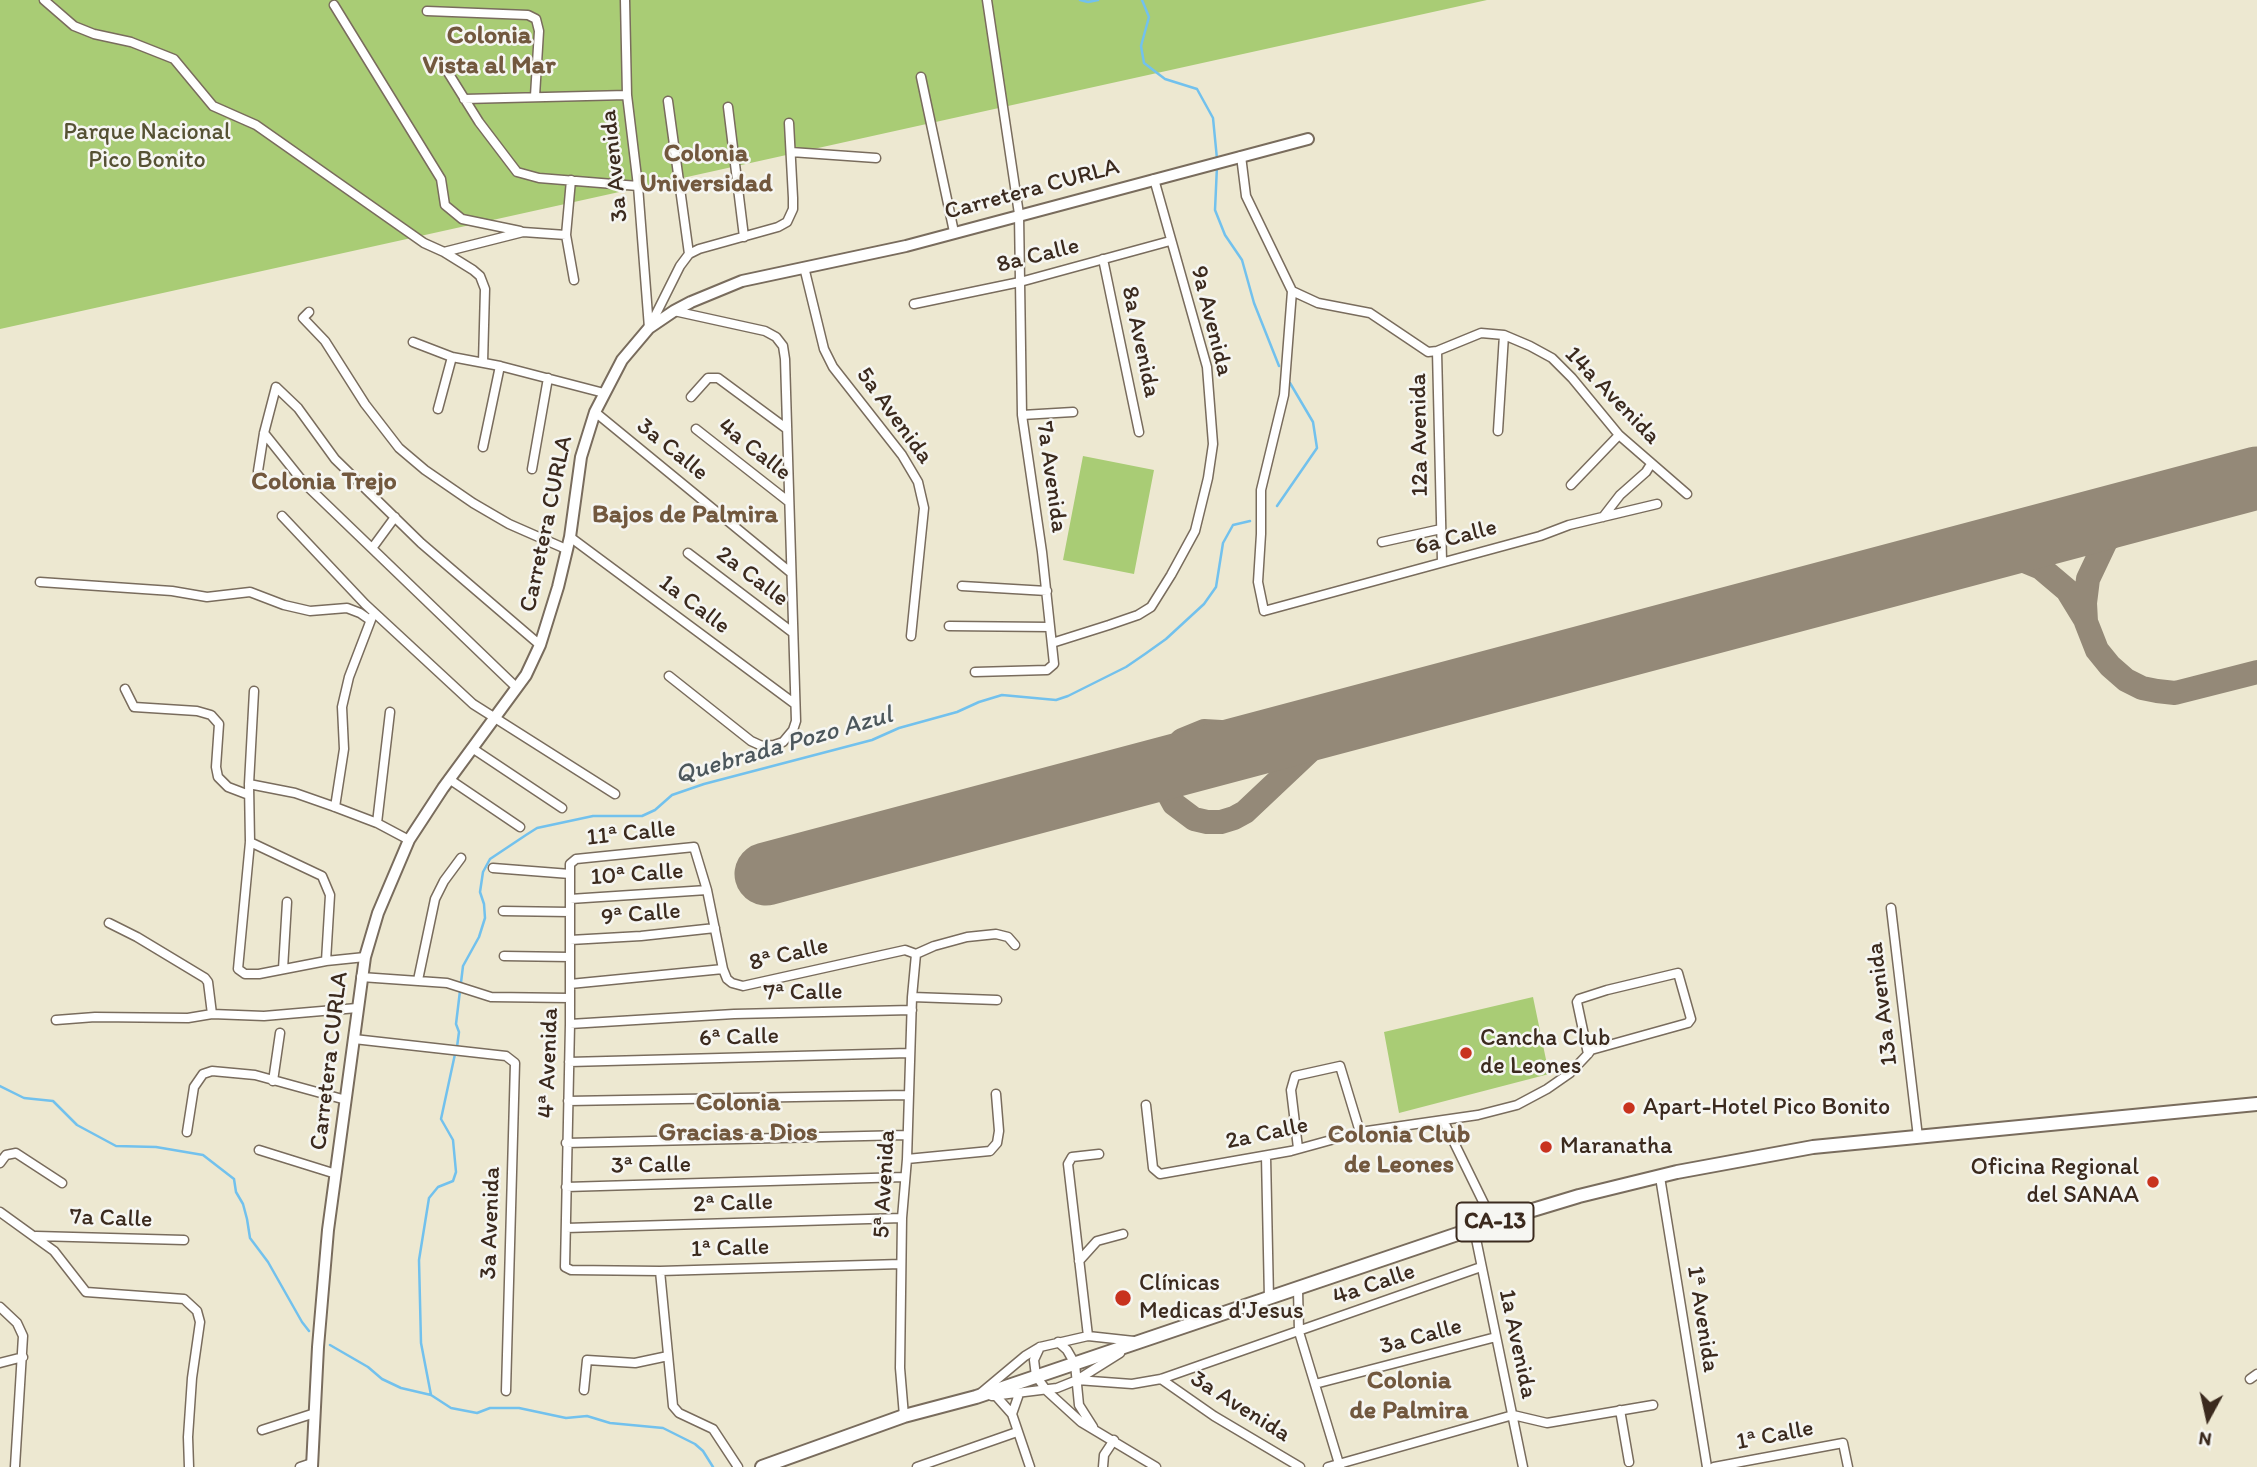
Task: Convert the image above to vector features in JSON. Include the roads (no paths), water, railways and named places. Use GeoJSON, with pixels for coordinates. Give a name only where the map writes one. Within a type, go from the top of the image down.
{"type":"FeatureCollection","features":[{"type":"Feature","properties":{"kind":"main road","name":"Carretera CURLA"},"geometry":{"type":"LineString","coordinates":[[312,1465],[328,1230],[361,977],[377,913],[409,840],[449,779],[526,675],[540,645],[570,537],[581,457],[594,412],[622,360],[649,328],[674,311],[742,281],[906,246],[1308,139]]}},
{"type":"Feature","properties":{"kind":"main road","name":"CA-13"},"geometry":{"type":"LineString","coordinates":[[762,1467],[904,1416],[976,1397],[1493,1222],[1579,1196],[1747,1158],[1812,1147],[2257,1104]]}},
{"type":"Feature","properties":{"kind":"street"},"geometry":{"type":"LineString","coordinates":[[44,0],[74,26],[94,34],[131,42],[174,59],[213,106],[256,125],[416,237],[473,270],[480,276],[485,289],[483,363]]}},
{"type":"Feature","properties":{"kind":"street","name":"3a Avenida"},"geometry":{"type":"LineString","coordinates":[[625,0],[627,94],[638,186],[649,328]]}},
{"type":"Feature","properties":{"kind":"street","name":"7a Avenida"},"geometry":{"type":"LineString","coordinates":[[975,672],[1051,668],[1054,664],[1022,415],[1019,214],[987,0]]}},
{"type":"Feature","properties":{"kind":"street"},"geometry":{"type":"LineString","coordinates":[[334,5],[441,179],[445,205],[462,219],[523,232],[566,235]]}},
{"type":"Feature","properties":{"kind":"street"},"geometry":{"type":"LineString","coordinates":[[427,12],[528,15],[538,23],[535,96]]}},
{"type":"Feature","properties":{"kind":"street"},"geometry":{"type":"LineString","coordinates":[[443,66],[517,172],[539,178],[638,186]]}},
{"type":"Feature","properties":{"kind":"street"},"geometry":{"type":"LineString","coordinates":[[921,77],[954,232]]}},
{"type":"Feature","properties":{"kind":"street"},"geometry":{"type":"LineString","coordinates":[[464,99],[627,94]]}},
{"type":"Feature","properties":{"kind":"street"},"geometry":{"type":"LineString","coordinates":[[668,101],[689,254]]}},
{"type":"Feature","properties":{"kind":"street"},"geometry":{"type":"LineString","coordinates":[[728,107],[744,237]]}},
{"type":"Feature","properties":{"kind":"street"},"geometry":{"type":"LineString","coordinates":[[649,328],[689,254],[787,222],[793,209],[789,123]]}},
{"type":"Feature","properties":{"kind":"street"},"geometry":{"type":"LineString","coordinates":[[791,152],[876,158]]}},
{"type":"Feature","properties":{"kind":"street"},"geometry":{"type":"LineString","coordinates":[[1241,156],[1246,196],[1292,291],[1318,303],[1370,313],[1428,352],[1481,333],[1504,335],[1498,431]]}},
{"type":"Feature","properties":{"kind":"street","name":"9a Avenida"},"geometry":{"type":"LineString","coordinates":[[1052,643],[1138,615],[1151,607],[1195,531],[1208,478],[1213,444],[1207,368],[1154,179]]}},
{"type":"Feature","properties":{"kind":"street"},"geometry":{"type":"LineString","coordinates":[[571,180],[566,235],[574,280]]}},
{"type":"Feature","properties":{"kind":"street"},"geometry":{"type":"LineString","coordinates":[[444,252],[523,232]]}},
{"type":"Feature","properties":{"kind":"street","name":"8a Calle"},"geometry":{"type":"LineString","coordinates":[[914,304],[1020,282],[1170,241]]}},
{"type":"Feature","properties":{"kind":"street","name":"8a Avenida"},"geometry":{"type":"LineString","coordinates":[[1103,259],[1139,432]]}},
{"type":"Feature","properties":{"kind":"street","name":"5a Avenida"},"geometry":{"type":"LineString","coordinates":[[804,267],[824,349],[833,367],[902,455],[918,482],[924,508],[911,636]]}},
{"type":"Feature","properties":{"kind":"street","name":"6a Calle"},"geometry":{"type":"LineString","coordinates":[[1292,291],[1284,395],[1261,490],[1258,582],[1264,611],[1657,504]]}},
{"type":"Feature","properties":{"kind":"street"},"geometry":{"type":"LineString","coordinates":[[669,676],[741,734],[762,746],[774,746],[789,737],[796,721],[783,346],[776,337],[765,331],[674,311]]}},
{"type":"Feature","properties":{"kind":"street"},"geometry":{"type":"LineString","coordinates":[[309,312],[303,318],[325,341],[365,404],[399,448],[425,470],[473,503],[509,524],[566,549]]}},
{"type":"Feature","properties":{"kind":"street","name":"14a Avenida"},"geometry":{"type":"LineString","coordinates":[[1504,335],[1552,358],[1619,435],[1687,494]]}},
{"type":"Feature","properties":{"kind":"street"},"geometry":{"type":"LineString","coordinates":[[413,342],[452,357],[500,366],[604,393]]}},
{"type":"Feature","properties":{"kind":"street","name":"12a Avenida"},"geometry":{"type":"LineString","coordinates":[[1437,351],[1442,561]]}},
{"type":"Feature","properties":{"kind":"street"},"geometry":{"type":"LineString","coordinates":[[439,408],[452,357]]}},
{"type":"Feature","properties":{"kind":"street"},"geometry":{"type":"LineString","coordinates":[[483,447],[500,366]]}},
{"type":"Feature","properties":{"kind":"street"},"geometry":{"type":"LineString","coordinates":[[691,397],[708,378],[718,378],[787,429]]}},
{"type":"Feature","properties":{"kind":"street"},"geometry":{"type":"LineString","coordinates":[[532,468],[548,379]]}},
{"type":"Feature","properties":{"kind":"street"},"geometry":{"type":"LineString","coordinates":[[258,471],[276,387],[298,408],[335,459],[421,543],[540,645]]}},
{"type":"Feature","properties":{"kind":"street","name":"3a Calle"},"geometry":{"type":"LineString","coordinates":[[594,412],[790,572]]}},
{"type":"Feature","properties":{"kind":"street"},"geometry":{"type":"LineString","coordinates":[[1022,415],[1073,412]]}},
{"type":"Feature","properties":{"kind":"street","name":"4a Calle"},"geometry":{"type":"LineString","coordinates":[[696,429],[789,502]]}},
{"type":"Feature","properties":{"kind":"street"},"geometry":{"type":"LineString","coordinates":[[264,433],[303,483],[373,547],[439,615],[516,687]]}},
{"type":"Feature","properties":{"kind":"street"},"geometry":{"type":"LineString","coordinates":[[1571,485],[1619,435]]}},
{"type":"Feature","properties":{"kind":"street"},"geometry":{"type":"LineString","coordinates":[[1603,517],[1620,495],[1646,472],[1651,464]]}},
{"type":"Feature","properties":{"kind":"street"},"geometry":{"type":"LineString","coordinates":[[282,516],[372,617],[473,704],[615,794]]}},
{"type":"Feature","properties":{"kind":"street"},"geometry":{"type":"LineString","coordinates":[[373,547],[395,517]]}},
{"type":"Feature","properties":{"kind":"street"},"geometry":{"type":"LineString","coordinates":[[1382,542],[1441,528]]}},
{"type":"Feature","properties":{"kind":"street","name":"1a Calle"},"geometry":{"type":"LineString","coordinates":[[570,537],[795,704]]}},
{"type":"Feature","properties":{"kind":"street","name":"2a Calle"},"geometry":{"type":"LineString","coordinates":[[688,553],[792,632]]}},
{"type":"Feature","properties":{"kind":"street"},"geometry":{"type":"LineString","coordinates":[[40,582],[207,597],[250,592],[284,605],[310,611],[347,608],[372,617]]}},
{"type":"Feature","properties":{"kind":"street"},"geometry":{"type":"LineString","coordinates":[[962,586],[1046,591]]}},
{"type":"Feature","properties":{"kind":"street"},"geometry":{"type":"LineString","coordinates":[[335,807],[344,749],[342,707],[349,677],[372,617]]}},
{"type":"Feature","properties":{"kind":"street"},"geometry":{"type":"LineString","coordinates":[[948,626],[1050,627]]}},
{"type":"Feature","properties":{"kind":"street"},"geometry":{"type":"LineString","coordinates":[[125,689],[134,707],[197,711],[215,718],[219,724],[216,767],[218,777],[228,787],[249,794]]}},
{"type":"Feature","properties":{"kind":"street"},"geometry":{"type":"LineString","coordinates":[[254,691],[249,784],[250,842],[238,969],[245,974],[259,974],[326,961],[365,957]]}},
{"type":"Feature","properties":{"kind":"street"},"geometry":{"type":"LineString","coordinates":[[377,823],[390,712]]}},
{"type":"Feature","properties":{"kind":"street"},"geometry":{"type":"LineString","coordinates":[[471,748],[562,808]]}},
{"type":"Feature","properties":{"kind":"street"},"geometry":{"type":"LineString","coordinates":[[449,779],[520,827]]}},
{"type":"Feature","properties":{"kind":"street"},"geometry":{"type":"LineString","coordinates":[[249,784],[295,793],[377,823],[409,840]]}},
{"type":"Feature","properties":{"kind":"street"},"geometry":{"type":"LineString","coordinates":[[250,842],[322,876],[330,895],[326,961]]}},
{"type":"Feature","properties":{"kind":"street","name":"11ª Calle"},"geometry":{"type":"LineString","coordinates":[[570,864],[576,859],[693,847],[696,849],[707,890]]}},
{"type":"Feature","properties":{"kind":"street"},"geometry":{"type":"LineString","coordinates":[[418,980],[426,931],[435,899],[461,858]]}},
{"type":"Feature","properties":{"kind":"street","name":"4ª Avenida"},"geometry":{"type":"LineString","coordinates":[[564,1263],[570,1024],[570,864]]}},
{"type":"Feature","properties":{"kind":"street"},"geometry":{"type":"LineString","coordinates":[[493,868],[570,874]]}},
{"type":"Feature","properties":{"kind":"street"},"geometry":{"type":"LineString","coordinates":[[707,890],[723,968]]}},
{"type":"Feature","properties":{"kind":"street","name":"10ª Calle"},"geometry":{"type":"LineString","coordinates":[[570,900],[707,890]]}},
{"type":"Feature","properties":{"kind":"street"},"geometry":{"type":"LineString","coordinates":[[283,969],[286,902]]}},
{"type":"Feature","properties":{"kind":"street","name":"13a Avenida"},"geometry":{"type":"LineString","coordinates":[[1891,908],[1918,1137]]}},
{"type":"Feature","properties":{"kind":"street"},"geometry":{"type":"LineString","coordinates":[[503,911],[570,912]]}},
{"type":"Feature","properties":{"kind":"street"},"geometry":{"type":"LineString","coordinates":[[109,923],[205,978],[208,982],[212,1014]]}},
{"type":"Feature","properties":{"kind":"street","name":"9ª Calle"},"geometry":{"type":"LineString","coordinates":[[570,940],[715,928]]}},
{"type":"Feature","properties":{"kind":"street","name":"8ª Calle"},"geometry":{"type":"LineString","coordinates":[[570,984],[723,968],[727,979],[743,986],[905,950],[916,954],[967,937],[996,934],[1008,937],[1015,946]]}},
{"type":"Feature","properties":{"kind":"street","name":"5ª Avenida"},"geometry":{"type":"LineString","coordinates":[[904,1416],[900,1367],[902,1218],[916,954]]}},
{"type":"Feature","properties":{"kind":"street"},"geometry":{"type":"LineString","coordinates":[[504,956],[570,957]]}},
{"type":"Feature","properties":{"kind":"street","name":"2a Calle"},"geometry":{"type":"LineString","coordinates":[[1146,1105],[1153,1168],[1160,1174],[1266,1156],[1360,1132],[1401,1125],[1444,1122],[1517,1105],[1562,1078],[1588,1054],[1591,1050],[1688,1023],[1691,1018],[1680,976],[1675,973],[1581,998],[1577,1002],[1588,1054]]}},
{"type":"Feature","properties":{"kind":"street"},"geometry":{"type":"LineString","coordinates":[[361,977],[456,985],[491,997],[570,998]]}},
{"type":"Feature","properties":{"kind":"street"},"geometry":{"type":"LineString","coordinates":[[912,997],[997,1000]]}},
{"type":"Feature","properties":{"kind":"street"},"geometry":{"type":"LineString","coordinates":[[56,1020],[95,1017],[188,1018],[212,1014],[264,1016],[357,1008]]}},
{"type":"Feature","properties":{"kind":"street","name":"7ª Calle"},"geometry":{"type":"LineString","coordinates":[[570,1024],[734,1014],[912,1010]]}},
{"type":"Feature","properties":{"kind":"street"},"geometry":{"type":"LineString","coordinates":[[273,1081],[280,1033]]}},
{"type":"Feature","properties":{"kind":"street","name":"3a Avenida"},"geometry":{"type":"LineString","coordinates":[[354,1039],[450,1049],[511,1059],[515,1063],[506,1391]]}},
{"type":"Feature","properties":{"kind":"street","name":"6ª Calle"},"geometry":{"type":"LineString","coordinates":[[569,1062],[909,1053]]}},
{"type":"Feature","properties":{"kind":"street"},"geometry":{"type":"LineString","coordinates":[[1297,1148],[1291,1090],[1295,1076],[1337,1066],[1342,1068],[1360,1132]]}},
{"type":"Feature","properties":{"kind":"street"},"geometry":{"type":"LineString","coordinates":[[187,1132],[194,1087],[203,1074],[222,1071],[346,1100]]}},
{"type":"Feature","properties":{"kind":"street"},"geometry":{"type":"LineString","coordinates":[[907,1159],[990,1151],[997,1143],[999,1131],[996,1094]]}},
{"type":"Feature","properties":{"kind":"street"},"geometry":{"type":"LineString","coordinates":[[568,1101],[908,1095]]}},
{"type":"Feature","properties":{"kind":"street"},"geometry":{"type":"LineString","coordinates":[[1444,1122],[1493,1222]]}},
{"type":"Feature","properties":{"kind":"street"},"geometry":{"type":"LineString","coordinates":[[566,1143],[907,1135]]}},
{"type":"Feature","properties":{"kind":"street"},"geometry":{"type":"LineString","coordinates":[[260,1150],[336,1174]]}},
{"type":"Feature","properties":{"kind":"street"},"geometry":{"type":"LineString","coordinates":[[0,1163],[6,1155],[16,1153],[62,1183]]}},
{"type":"Feature","properties":{"kind":"street"},"geometry":{"type":"LineString","coordinates":[[1088,1336],[1069,1159],[1099,1154]]}},
{"type":"Feature","properties":{"kind":"street"},"geometry":{"type":"LineString","coordinates":[[1266,1156],[1269,1299]]}},
{"type":"Feature","properties":{"kind":"street","name":"3ª Calle"},"geometry":{"type":"LineString","coordinates":[[566,1186],[905,1177]]}},
{"type":"Feature","properties":{"kind":"street","name":"1ª Avenida"},"geometry":{"type":"LineString","coordinates":[[1660,1177],[1707,1467]]}},
{"type":"Feature","properties":{"kind":"street"},"geometry":{"type":"LineString","coordinates":[[0,1212],[54,1251],[86,1292],[184,1299],[197,1311],[200,1322],[190,1414],[188,1467]]}},
{"type":"Feature","properties":{"kind":"street","name":"2ª Calle"},"geometry":{"type":"LineString","coordinates":[[566,1228],[902,1218]]}},
{"type":"Feature","properties":{"kind":"street","name":"1a Avenida"},"geometry":{"type":"LineString","coordinates":[[1474,1229],[1522,1467]]}},
{"type":"Feature","properties":{"kind":"street"},"geometry":{"type":"LineString","coordinates":[[1079,1261],[1097,1241],[1123,1234]]}},
{"type":"Feature","properties":{"kind":"street","name":"7a Calle"},"geometry":{"type":"LineString","coordinates":[[36,1236],[184,1240]]}},
{"type":"Feature","properties":{"kind":"street","name":"1ª Calle"},"geometry":{"type":"LineString","coordinates":[[564,1263],[567,1269],[572,1270],[660,1271],[901,1264]]}},
{"type":"Feature","properties":{"kind":"street","name":"4a Calle"},"geometry":{"type":"LineString","coordinates":[[1077,1380],[1132,1384],[1161,1380],[1481,1267]]}},
{"type":"Feature","properties":{"kind":"street"},"geometry":{"type":"LineString","coordinates":[[660,1271],[676,1411],[713,1429],[738,1467]]}},
{"type":"Feature","properties":{"kind":"street"},"geometry":{"type":"LineString","coordinates":[[1298,1289],[1299,1332],[1339,1465]]}},
{"type":"Feature","properties":{"kind":"street"},"geometry":{"type":"LineString","coordinates":[[0,1307],[17,1323],[23,1336],[15,1467]]}},
{"type":"Feature","properties":{"kind":"street"},"geometry":{"type":"LineString","coordinates":[[976,1397],[1025,1356],[1040,1347],[1088,1336],[1137,1342]]}},
{"type":"Feature","properties":{"kind":"street","name":"3a Calle"},"geometry":{"type":"LineString","coordinates":[[1314,1384],[1496,1337]]}},
{"type":"Feature","properties":{"kind":"street"},"geometry":{"type":"LineString","coordinates":[[1058,1342],[1067,1350],[1075,1364],[1079,1405],[1093,1427]]}},
{"type":"Feature","properties":{"kind":"street"},"geometry":{"type":"LineString","coordinates":[[976,1397],[1046,1391],[1077,1380],[1137,1342]]}},
{"type":"Feature","properties":{"kind":"street"},"geometry":{"type":"LineString","coordinates":[[1040,1347],[1034,1360],[1036,1376],[1046,1391],[1082,1422],[1156,1467]]}},
{"type":"Feature","properties":{"kind":"street"},"geometry":{"type":"LineString","coordinates":[[584,1390],[587,1360],[635,1363],[668,1356]]}},
{"type":"Feature","properties":{"kind":"street"},"geometry":{"type":"LineString","coordinates":[[0,1363],[23,1357]]}},
{"type":"Feature","properties":{"kind":"street","name":"3a Avenida"},"geometry":{"type":"LineString","coordinates":[[1161,1380],[1214,1416],[1300,1467]]}},
{"type":"Feature","properties":{"kind":"street"},"geometry":{"type":"LineString","coordinates":[[1012,1413],[1019,1394]]}},
{"type":"Feature","properties":{"kind":"street"},"geometry":{"type":"LineString","coordinates":[[996,1396],[1012,1413],[1030,1467]]}},
{"type":"Feature","properties":{"kind":"street"},"geometry":{"type":"LineString","coordinates":[[1328,1467],[1513,1415],[1547,1423],[1653,1405]]}},
{"type":"Feature","properties":{"kind":"street"},"geometry":{"type":"LineString","coordinates":[[1620,1410],[1629,1462]]}},
{"type":"Feature","properties":{"kind":"street"},"geometry":{"type":"LineString","coordinates":[[262,1430],[315,1413]]}},
{"type":"Feature","properties":{"kind":"street"},"geometry":{"type":"LineString","coordinates":[[918,1467],[943,1463],[1017,1432]]}},
{"type":"Feature","properties":{"kind":"street"},"geometry":{"type":"LineString","coordinates":[[1102,1467],[1104,1455],[1114,1440]]}},
{"type":"Feature","properties":{"kind":"street","name":"1ª Calle"},"geometry":{"type":"LineString","coordinates":[[1714,1467],[1843,1443],[1848,1467]]}},
{"type":"Feature","properties":{"kind":"street"},"geometry":{"type":"LineString","coordinates":[[1774,1456],[1776,1467]]}},
{"type":"Feature","properties":{"kind":"street"},"geometry":{"type":"LineString","coordinates":[[300,1467],[312,1465]]}},
{"type":"Feature","properties":{"kind":"waterway","name":"Quebrada Pozo Azul"},"geometry":{"type":"LineString","coordinates":[[1080,0],[1098,0]]}},
{"type":"Feature","properties":{"kind":"waterway","name":"Quebrada Pozo Azul"},"geometry":{"type":"LineString","coordinates":[[1142,0],[1149,17],[1141,46],[1144,63],[1165,79],[1197,89],[1213,118],[1217,159]]}},
{"type":"Feature","properties":{"kind":"waterway","name":"Quebrada Pozo Azul"},"geometry":{"type":"LineString","coordinates":[[1217,166],[1215,210],[1225,235],[1242,260],[1254,303],[1279,366]]}},
{"type":"Feature","properties":{"kind":"waterway","name":"Quebrada Pozo Azul"},"geometry":{"type":"LineString","coordinates":[[1277,506],[1317,448],[1313,422],[1290,383]]}},
{"type":"Feature","properties":{"kind":"waterway","name":"Quebrada Pozo Azul"},"geometry":{"type":"LineString","coordinates":[[457,1047],[459,1032],[456,1024],[463,966],[479,937],[485,918],[480,892],[483,872],[490,859],[526,835],[537,828],[593,816],[642,816],[655,810],[672,795],[704,784],[872,740],[899,728],[957,712],[1002,695],[1056,700],[1068,696],[1126,667],[1166,639],[1204,604],[1216,587],[1223,543],[1233,525],[1250,521]]}},
{"type":"Feature","properties":{"kind":"waterway","name":"Quebrada Pozo Azul"},"geometry":{"type":"LineString","coordinates":[[455,1054],[441,1119],[453,1140],[456,1172],[453,1181],[438,1187],[429,1198],[419,1260],[421,1343],[431,1395],[451,1408],[477,1413],[490,1408],[519,1408],[566,1418],[587,1416],[610,1423],[663,1428],[695,1444],[713,1467]]}},
{"type":"Feature","properties":{"kind":"waterway"},"geometry":{"type":"LineString","coordinates":[[0,1086],[24,1098],[53,1101],[77,1125],[116,1146],[156,1147],[203,1155],[234,1179],[236,1192],[243,1204],[250,1238],[268,1262],[309,1331]]}},
{"type":"Feature","properties":{"kind":"waterway"},"geometry":{"type":"LineString","coordinates":[[330,1345],[368,1367],[382,1379],[401,1388],[431,1395]]}},
{"type":"Feature","properties":{"kind":"place","name":"Cancha Club de Leones"},"geometry":{"type":"Point","coordinates":[1466,1053]}},
{"type":"Feature","properties":{"kind":"place","name":"Apart-Hotel Pico Bonito"},"geometry":{"type":"Point","coordinates":[1629,1108]}},
{"type":"Feature","properties":{"kind":"place","name":"Maranatha"},"geometry":{"type":"Point","coordinates":[1546,1147]}},
{"type":"Feature","properties":{"kind":"place","name":"Oficina Regional del SANAA"},"geometry":{"type":"Point","coordinates":[2153,1182]}},
{"type":"Feature","properties":{"kind":"place","name":"Clínicas Medicas d'Jesus"},"geometry":{"type":"Point","coordinates":[1123,1298]}},
{"type":"Feature","properties":{"kind":"district","name":"Colonia Vista al Mar"},"geometry":{"type":"Point","coordinates":[489,51]}},
{"type":"Feature","properties":{"kind":"district","name":"Colonia Universidad"},"geometry":{"type":"Point","coordinates":[706,169]}},
{"type":"Feature","properties":{"kind":"district","name":"Colonia Trejo"},"geometry":{"type":"Point","coordinates":[324,482]}},
{"type":"Feature","properties":{"kind":"district","name":"Bajos de Palmira"},"geometry":{"type":"Point","coordinates":[685,515]}},
{"type":"Feature","properties":{"kind":"district","name":"Colonia Gracias a Dios"},"geometry":{"type":"Point","coordinates":[738,1118]}},
{"type":"Feature","properties":{"kind":"district","name":"Colonia Club de Leones"},"geometry":{"type":"Point","coordinates":[1399,1150]}},
{"type":"Feature","properties":{"kind":"district","name":"Colonia de Palmira"},"geometry":{"type":"Point","coordinates":[1409,1396]}},
{"type":"Feature","properties":{"kind":"park label","name":"Parque Nacional Pico Bonito"},"geometry":{"type":"Point","coordinates":[147,147]}}]}
